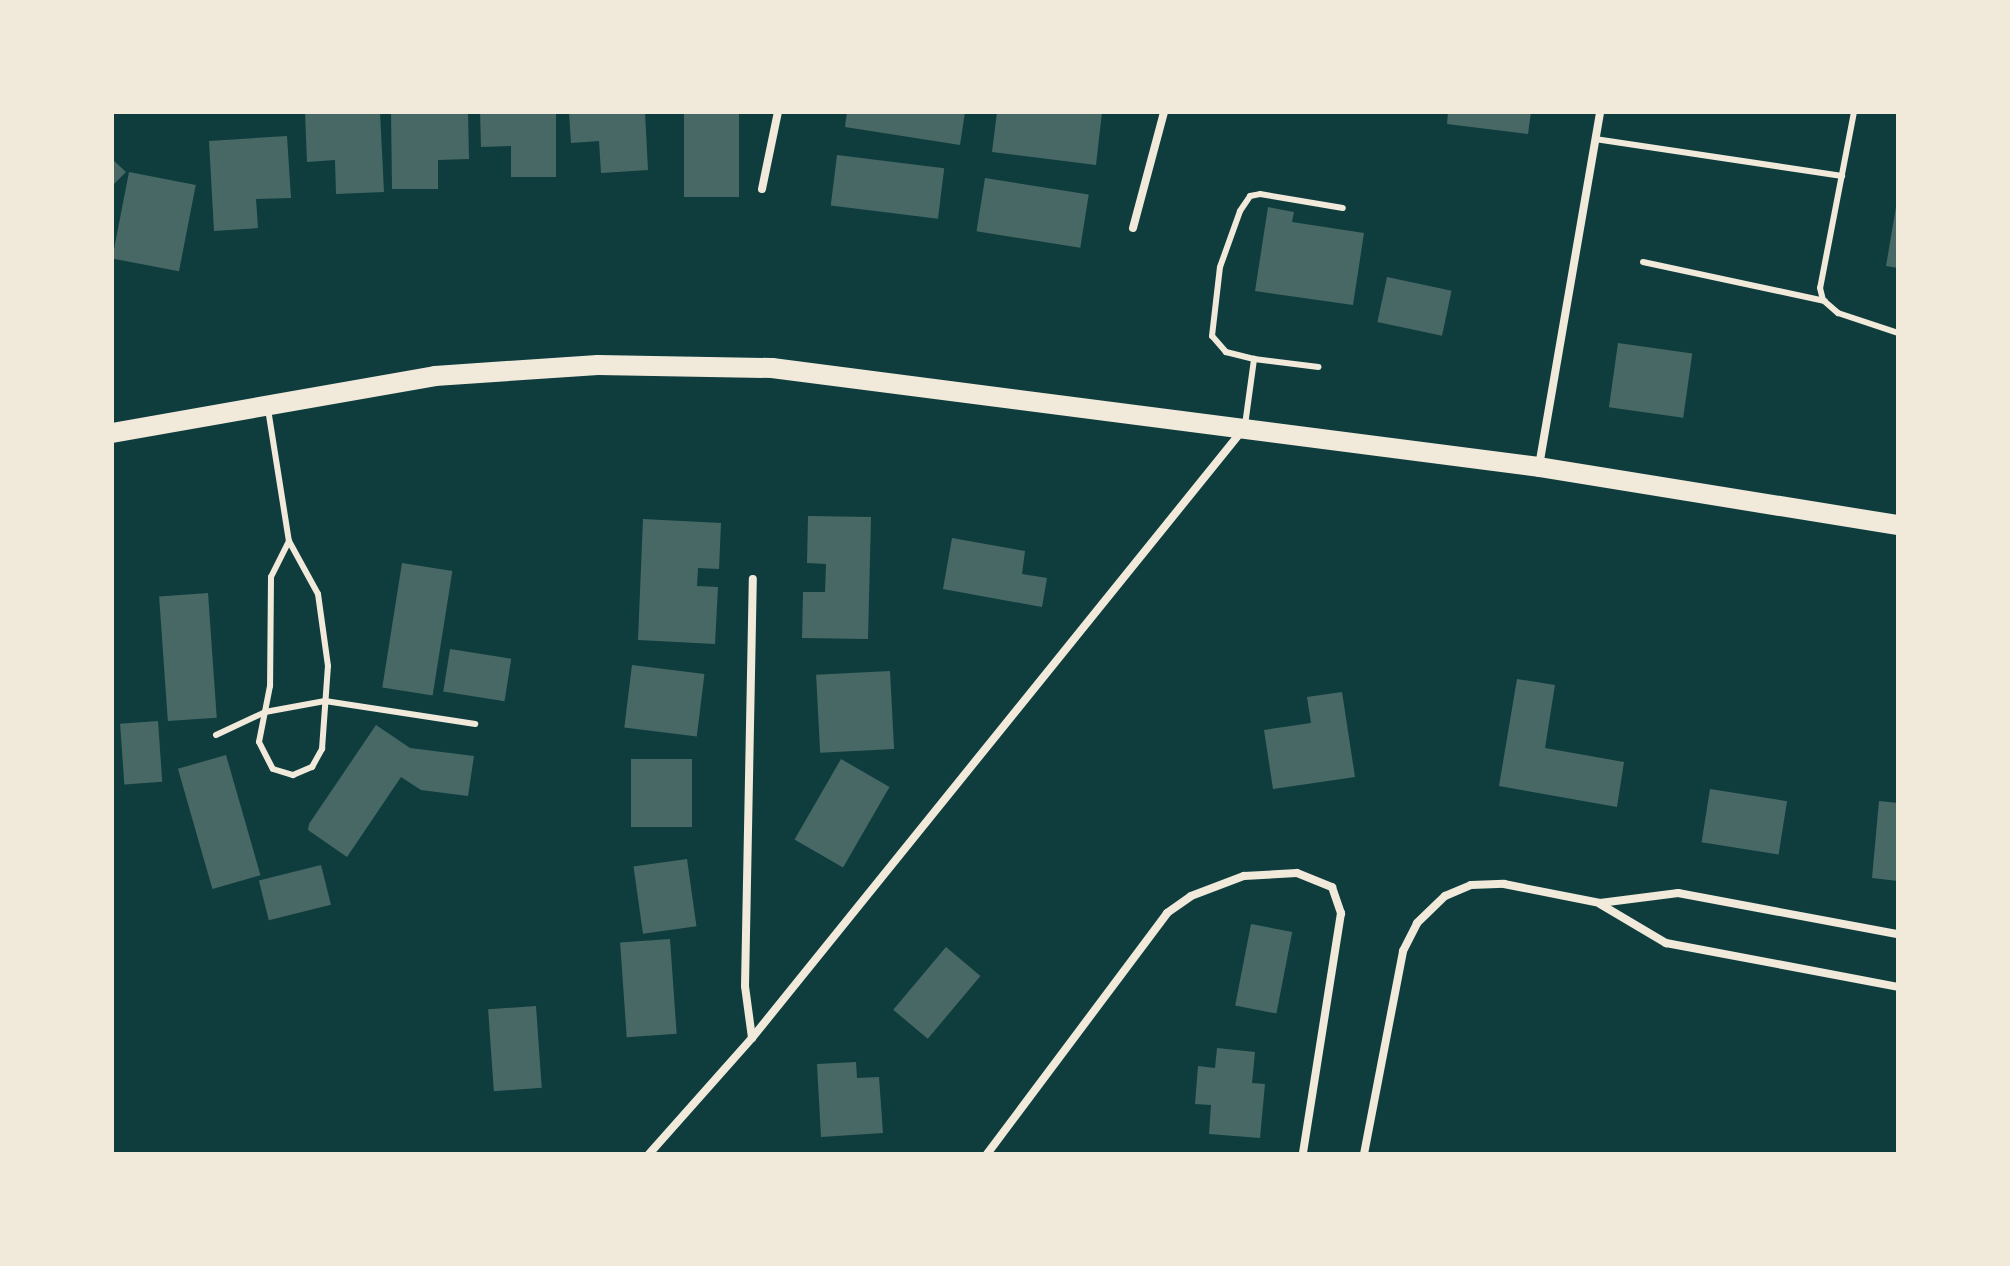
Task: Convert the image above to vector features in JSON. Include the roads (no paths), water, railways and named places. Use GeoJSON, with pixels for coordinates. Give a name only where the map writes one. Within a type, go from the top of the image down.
{"type":"FeatureCollection","features":[{"type":"Feature","properties":{"kind":"main road"},"geometry":{"type":"LineString","coordinates":[[112,433],[267,402],[498,371],[598,365],[772,368],[1539,467],[1898,525]]}},
{"type":"Feature","properties":{"kind":"street"},"geometry":{"type":"LineString","coordinates":[[762,189],[778,112]]}},
{"type":"Feature","properties":{"kind":"street"},"geometry":{"type":"LineString","coordinates":[[1133,228],[1164,112]]}},
{"type":"Feature","properties":{"kind":"street"},"geometry":{"type":"LineString","coordinates":[[1539,467],[1600,112]]}},
{"type":"Feature","properties":{"kind":"street"},"geometry":{"type":"LineString","coordinates":[[649,1154],[752,1038],[1244,429]]}},
{"type":"Feature","properties":{"kind":"street"},"geometry":{"type":"LineString","coordinates":[[752,1038],[745,986],[753,579]]}},
{"type":"Feature","properties":{"kind":"street"},"geometry":{"type":"LineString","coordinates":[[987,1154],[1167,913],[1191,896],[1244,876],[1297,873],[1332,887],[1341,913],[1303,1154]]}},
{"type":"Feature","properties":{"kind":"street"},"geometry":{"type":"LineString","coordinates":[[1364,1154],[1403,951],[1417,923],[1445,896],[1471,885],[1504,884],[1600,903],[1678,893],[1898,934]]}},
{"type":"Feature","properties":{"kind":"street"},"geometry":{"type":"LineString","coordinates":[[1600,903],[1666,943],[1898,987]]}},
{"type":"Feature","properties":{"kind":"lane"},"geometry":{"type":"LineString","coordinates":[[1854,112],[1820,288],[1825,301],[1838,313],[1898,333]]}},
{"type":"Feature","properties":{"kind":"lane"},"geometry":{"type":"LineString","coordinates":[[1595,139],[1842,176]]}},
{"type":"Feature","properties":{"kind":"lane"},"geometry":{"type":"LineString","coordinates":[[1319,367],[1254,359],[1226,352],[1212,336],[1220,267],[1240,211],[1250,196],[1260,194],[1343,208]]}},
{"type":"Feature","properties":{"kind":"lane"},"geometry":{"type":"LineString","coordinates":[[1643,262],[1825,301]]}},
{"type":"Feature","properties":{"kind":"lane"},"geometry":{"type":"LineString","coordinates":[[1244,429],[1254,359]]}},
{"type":"Feature","properties":{"kind":"lane"},"geometry":{"type":"LineString","coordinates":[[267,402],[289,541],[318,594],[328,666],[319,758],[293,775],[273,769],[260,752],[270,686],[271,577],[289,541]]}},
{"type":"Feature","properties":{"kind":"lane"},"geometry":{"type":"LineString","coordinates":[[216,735],[265,712],[325,701],[475,724]]}}]}
